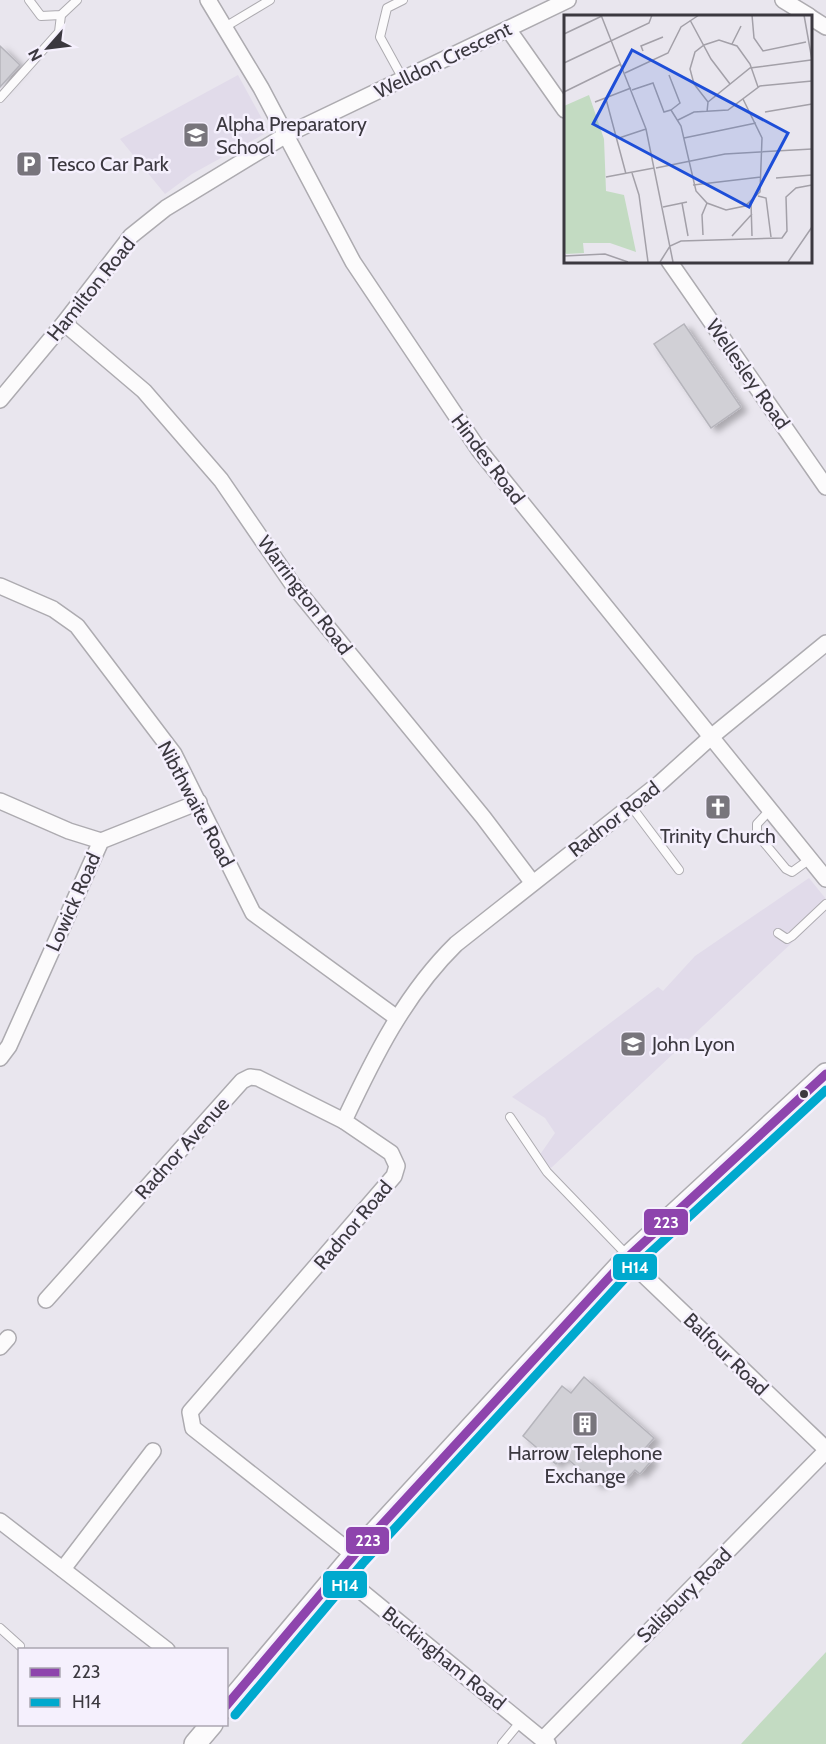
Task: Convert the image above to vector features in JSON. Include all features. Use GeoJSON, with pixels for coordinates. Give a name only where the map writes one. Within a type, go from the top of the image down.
{"type":"FeatureCollection","features":[{"type":"Feature","properties":{"kind":"street","name":"Hindes Road"},"geometry":{"type":"LineString","coordinates":[[208,0],[286,135],[353,262],[479,450],[826,879]]}},
{"type":"Feature","properties":{"kind":"street","name":"Welldon Crescent"},"geometry":{"type":"LineString","coordinates":[[286,135],[568,0]]}},
{"type":"Feature","properties":{"kind":"street"},"geometry":{"type":"LineString","coordinates":[[783,0],[806,15]]}},
{"type":"Feature","properties":{"kind":"street"},"geometry":{"type":"LineString","coordinates":[[811,18],[826,27]]}},
{"type":"Feature","properties":{"kind":"street"},"geometry":{"type":"LineString","coordinates":[[508,29],[564,109]]}},
{"type":"Feature","properties":{"kind":"street","name":"Hamilton Road"},"geometry":{"type":"LineString","coordinates":[[0,400],[64,323],[131,236],[198,186],[286,135]]}},
{"type":"Feature","properties":{"kind":"street","name":"Wellesley Road"},"geometry":{"type":"LineString","coordinates":[[670,262],[826,487]]}},
{"type":"Feature","properties":{"kind":"street","name":"Warrington Road"},"geometry":{"type":"LineString","coordinates":[[64,323],[144,391],[221,480],[293,585],[483,817],[531,882]]}},
{"type":"Feature","properties":{"kind":"street","name":"Nibthwaite Road"},"geometry":{"type":"LineString","coordinates":[[0,586],[53,609],[77,626],[174,754],[253,913],[397,1018]]}},
{"type":"Feature","properties":{"kind":"street"},"geometry":{"type":"LineString","coordinates":[[711,737],[826,643]]}},
{"type":"Feature","properties":{"kind":"street","name":"Radnor Road"},"geometry":{"type":"LineString","coordinates":[[354,1555],[193,1428],[190,1412],[394,1176],[397,1166],[391,1153],[344,1122],[380,1044],[437,962],[531,882],[631,806],[711,737]]}},
{"type":"Feature","properties":{"kind":"street"},"geometry":{"type":"LineString","coordinates":[[0,801],[69,831],[101,841]]}},
{"type":"Feature","properties":{"kind":"street","name":"Lowick Road"},"geometry":{"type":"LineString","coordinates":[[0,1058],[9,1046],[101,841],[199,802]]}},
{"type":"Feature","properties":{"kind":"street"},"geometry":{"type":"LineString","coordinates":[[229,1699],[354,1555],[627,1257],[826,1074]]}},
{"type":"Feature","properties":{"kind":"street","name":"Radnor Avenue"},"geometry":{"type":"LineString","coordinates":[[46,1300],[242,1081],[250,1077],[258,1078],[344,1122]]}},
{"type":"Feature","properties":{"kind":"street","name":"Balfour Road"},"geometry":{"type":"LineString","coordinates":[[627,1257],[826,1450]]}},
{"type":"Feature","properties":{"kind":"street","name":"Salisbury Road"},"geometry":{"type":"LineString","coordinates":[[546,1742],[826,1450]]}},
{"type":"Feature","properties":{"kind":"street"},"geometry":{"type":"LineString","coordinates":[[63,1569],[153,1451]]}},
{"type":"Feature","properties":{"kind":"street"},"geometry":{"type":"LineString","coordinates":[[0,1521],[164,1648]]}},
{"type":"Feature","properties":{"kind":"street","name":"Buckingham Road"},"geometry":{"type":"LineString","coordinates":[[339,1573],[546,1742]]}},
{"type":"Feature","properties":{"kind":"street"},"geometry":{"type":"LineString","coordinates":[[195,1744],[211,1726]]}},
{"type":"Feature","properties":{"kind":"lane"},"geometry":{"type":"LineString","coordinates":[[29,0],[40,16],[61,15]]}},
{"type":"Feature","properties":{"kind":"lane"},"geometry":{"type":"LineString","coordinates":[[0,98],[59,32],[61,15],[77,0]]}},
{"type":"Feature","properties":{"kind":"lane"},"geometry":{"type":"LineString","coordinates":[[225,27],[270,0]]}},
{"type":"Feature","properties":{"kind":"lane"},"geometry":{"type":"LineString","coordinates":[[403,0],[387,8],[380,37],[403,79]]}},
{"type":"Feature","properties":{"kind":"lane"},"geometry":{"type":"LineString","coordinates":[[631,806],[679,870]]}},
{"type":"Feature","properties":{"kind":"lane"},"geometry":{"type":"LineString","coordinates":[[770,810],[757,824],[757,834],[786,869],[792,872],[810,859]]}},
{"type":"Feature","properties":{"kind":"lane"},"geometry":{"type":"LineString","coordinates":[[778,933],[787,939],[792,936],[826,904]]}},
{"type":"Feature","properties":{"kind":"lane"},"geometry":{"type":"LineString","coordinates":[[510,1117],[547,1172],[627,1257]]}},
{"type":"Feature","properties":{"kind":"lane"},"geometry":{"type":"LineString","coordinates":[[0,1628],[20,1646]]}},
{"type":"Feature","properties":{"kind":"lane"},"geometry":{"type":"LineString","coordinates":[[502,1744],[521,1721]]}},
{"type":"Feature","properties":{"kind":"shaded area","name":"Alpha Preparatory School"},"geometry":{"type":"Polygon","coordinates":[[[238,75],[267,128],[266,133],[192,174],[165,194],[120,139],[238,75]]]}},
{"type":"Feature","properties":{"kind":"shaded area","name":"John Lyon"},"geometry":{"type":"Polygon","coordinates":[[[809,878],[826,899],[826,911],[551,1168],[539,1156],[555,1133],[545,1118],[512,1097],[658,987],[663,991],[695,956],[809,878]]]}},
{"type":"Feature","properties":{"kind":"green space"},"geometry":{"type":"Polygon","coordinates":[[[826,1652],[826,1744],[741,1744],[826,1652]]]}},
{"type":"Feature","properties":{"kind":"building"},"geometry":{"type":"Polygon","coordinates":[[[0,46],[20,65],[0,87],[0,46]]]}},
{"type":"Feature","properties":{"kind":"building"},"geometry":{"type":"Polygon","coordinates":[[[684,324],[741,407],[711,428],[654,344],[684,324]]]}},
{"type":"Feature","properties":{"kind":"building","name":"Harrow Telephone Exchange"},"geometry":{"type":"Polygon","coordinates":[[[584,1377],[654,1438],[642,1452],[652,1460],[640,1474],[635,1470],[623,1483],[610,1471],[598,1485],[564,1456],[556,1464],[523,1436],[562,1386],[571,1393],[584,1377]]]}},
{"type":"Feature","properties":{"kind":"transit line","name":"223"},"geometry":{"type":"LineString","coordinates":[[228,1704],[354,1555],[628,1257],[826,1074]]}},
{"type":"Feature","properties":{"kind":"transit line","name":"H14"},"geometry":{"type":"LineString","coordinates":[[235,1715],[363,1563],[637,1265],[826,1090]]}},
{"type":"Feature","properties":{"kind":"place","name":"Alpha Preparatory School"},"geometry":{"type":"Point","coordinates":[196,135]}},
{"type":"Feature","properties":{"kind":"place","name":"Tesco Car Park"},"geometry":{"type":"Point","coordinates":[29,164]}},
{"type":"Feature","properties":{"kind":"place","name":"Trinity Church"},"geometry":{"type":"Point","coordinates":[718,807]}},
{"type":"Feature","properties":{"kind":"place","name":"John Lyon"},"geometry":{"type":"Point","coordinates":[633,1044]}},
{"type":"Feature","properties":{"kind":"place","name":"Harrow Telephone Exchange"},"geometry":{"type":"Point","coordinates":[585,1424]}}]}
